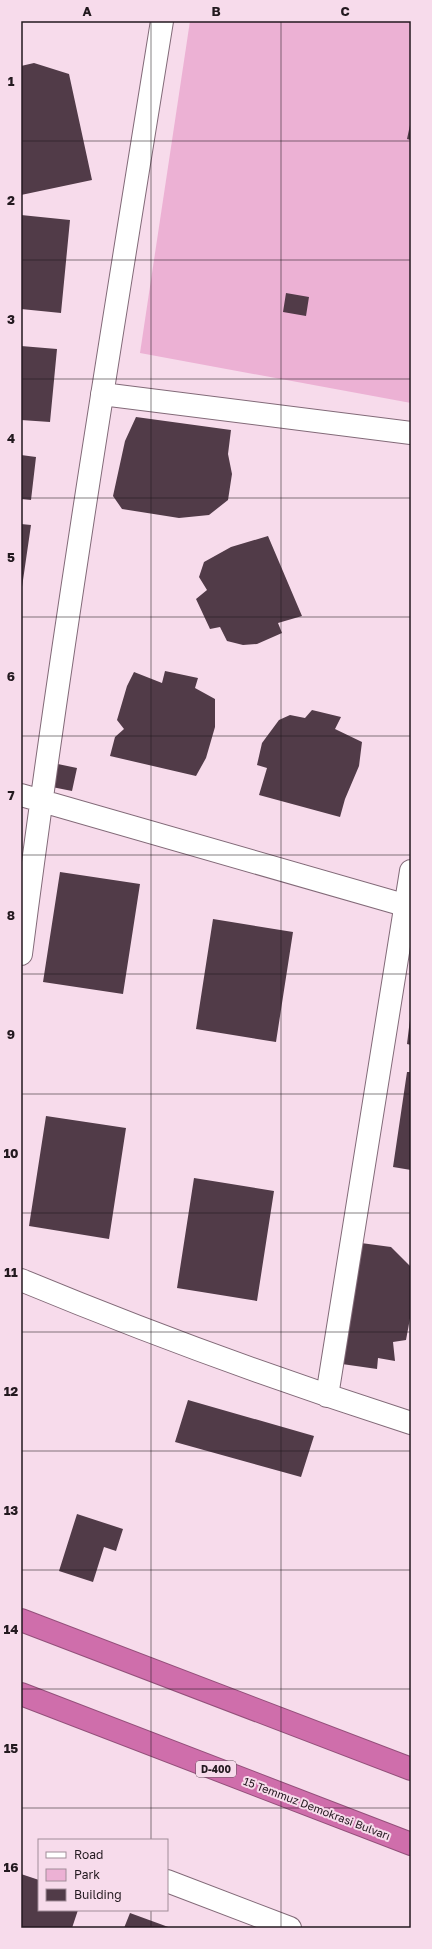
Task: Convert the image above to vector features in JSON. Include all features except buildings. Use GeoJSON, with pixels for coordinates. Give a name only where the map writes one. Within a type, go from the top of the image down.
{"type":"FeatureCollection","features":[{"type":"Feature","properties":{"kind":"highway"},"geometry":{"type":"LineString","coordinates":[[21,1620],[411,1769]]}},
{"type":"Feature","properties":{"kind":"highway","name":"15 Temmuz Demokrasi Bulvarı"},"geometry":{"type":"LineString","coordinates":[[21,1694],[411,1844]]}},
{"type":"Feature","properties":{"kind":"street"},"geometry":{"type":"LineString","coordinates":[[21,954],[31,798],[102,394],[162,21]]}},
{"type":"Feature","properties":{"kind":"street"},"geometry":{"type":"LineString","coordinates":[[102,394],[411,433]]}},
{"type":"Feature","properties":{"kind":"street"},"geometry":{"type":"LineString","coordinates":[[31,798],[408,906]]}},
{"type":"Feature","properties":{"kind":"street"},"geometry":{"type":"LineString","coordinates":[[327,1396],[408,906],[411,872]]}},
{"type":"Feature","properties":{"kind":"street"},"geometry":{"type":"LineString","coordinates":[[21,1280],[71,1301],[327,1396],[411,1423]]}},
{"type":"Feature","properties":{"kind":"street"},"geometry":{"type":"LineString","coordinates":[[168,1881],[290,1928]]}},
{"type":"Feature","properties":{"kind":"green space"},"geometry":{"type":"Polygon","coordinates":[[[190,21],[411,21],[411,403],[140,353],[190,21]]]}}]}
